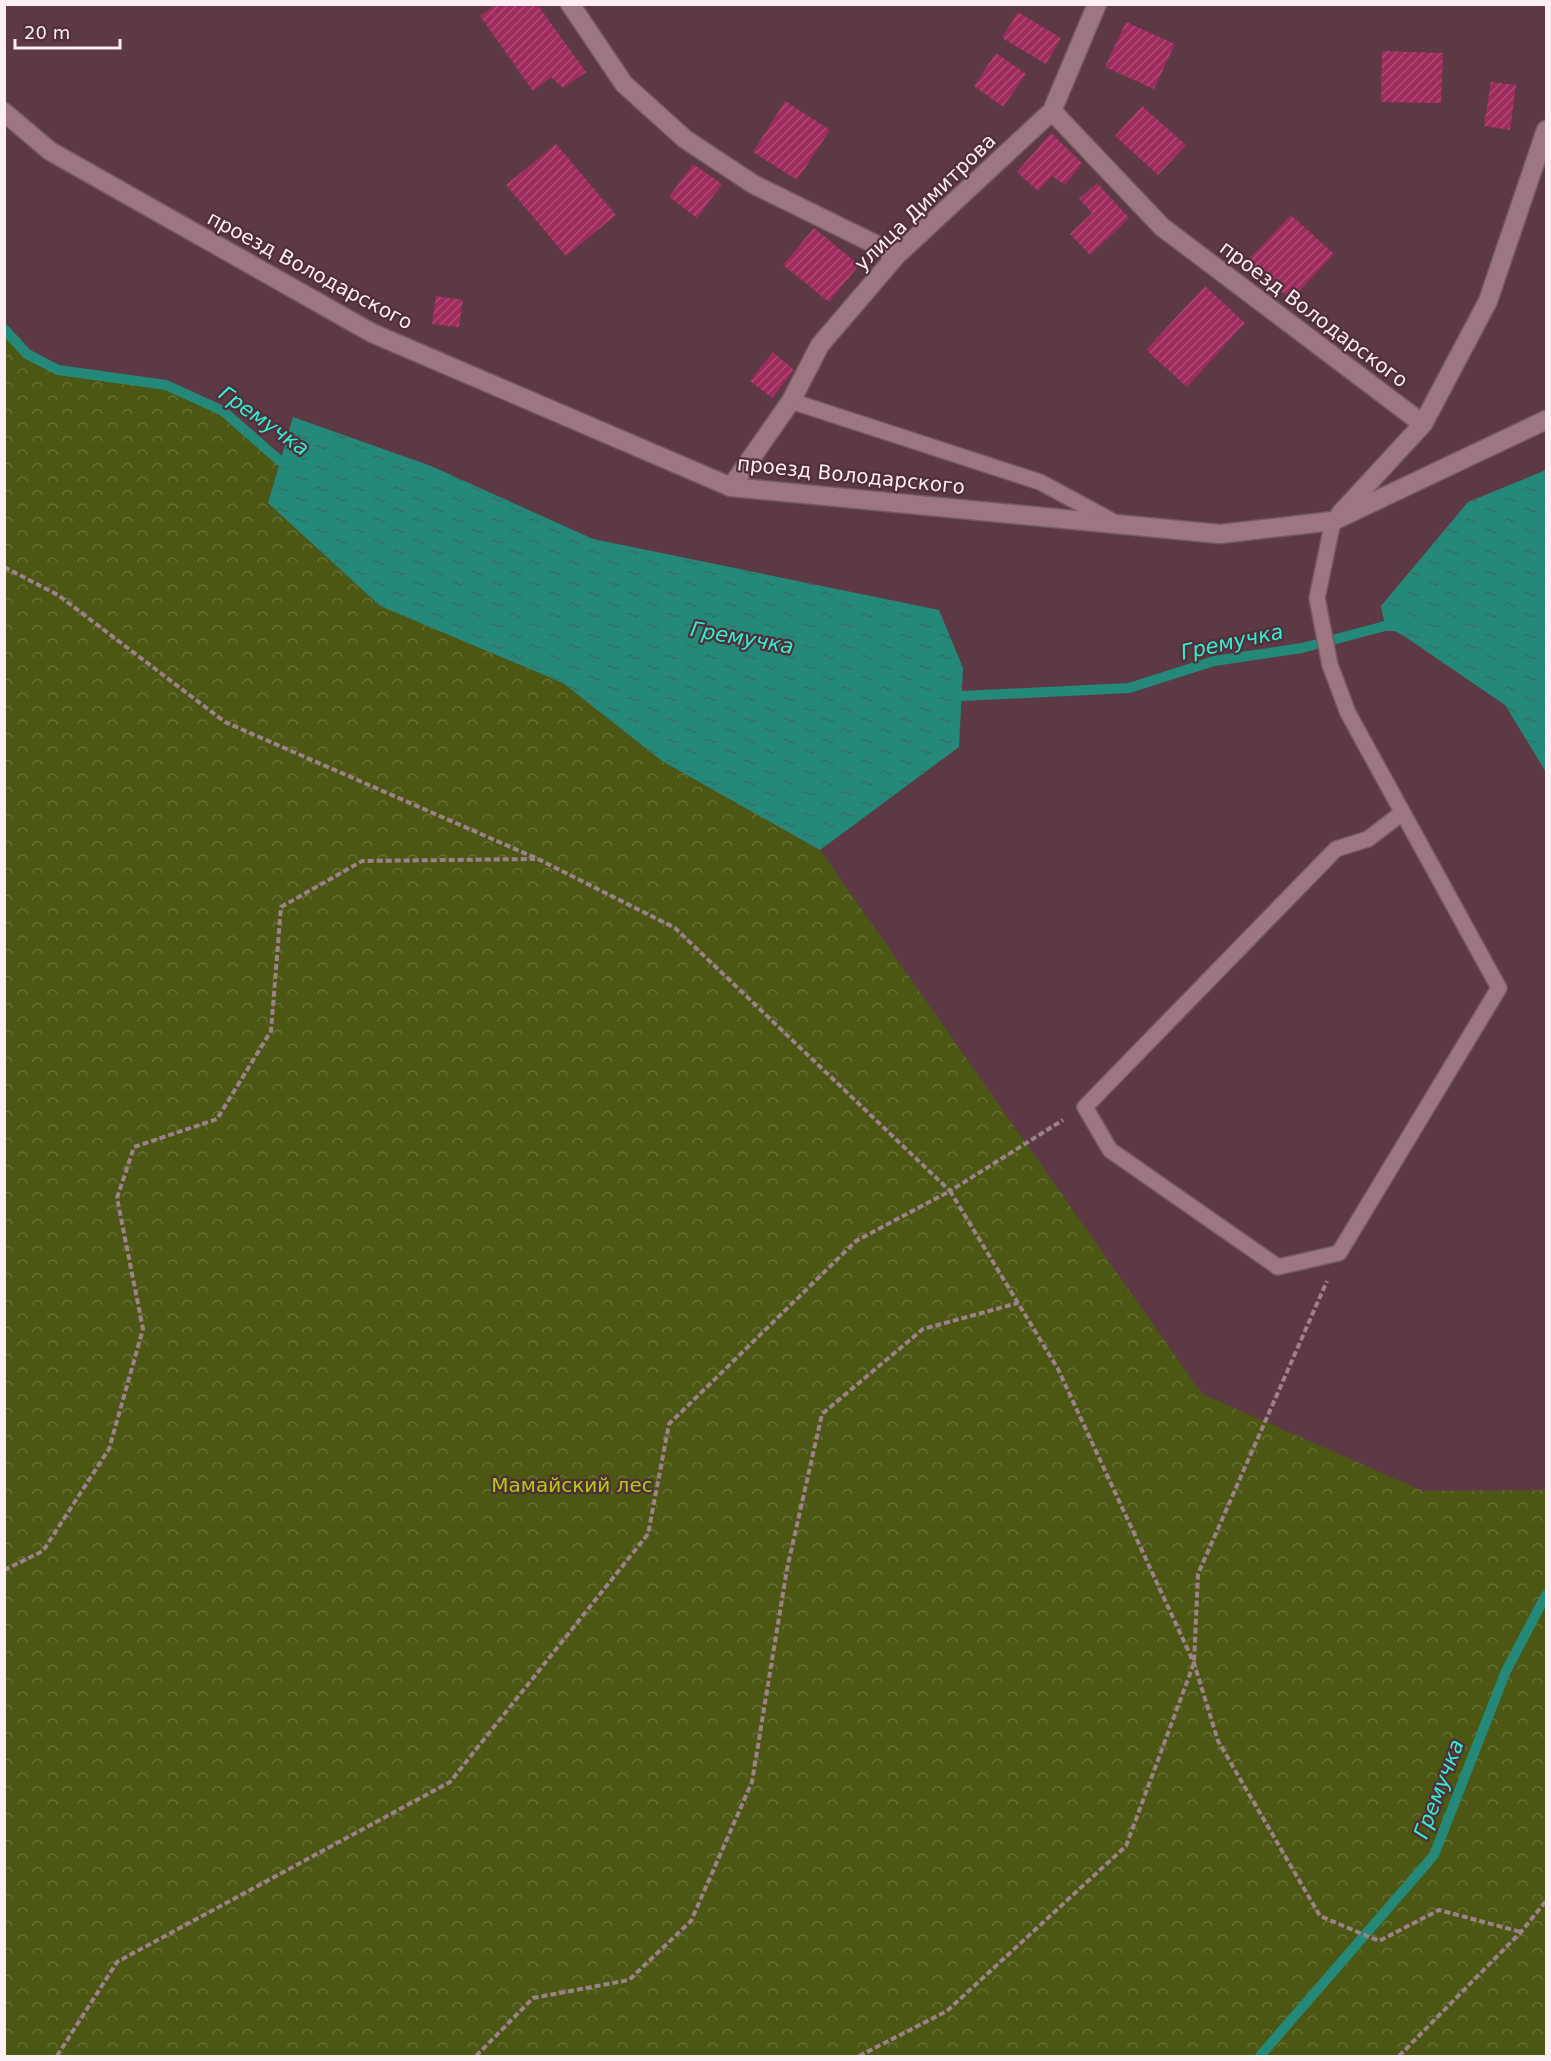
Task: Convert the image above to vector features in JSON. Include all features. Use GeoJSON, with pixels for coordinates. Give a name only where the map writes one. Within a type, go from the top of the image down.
{"type":"FeatureCollection","features":[{"type":"Feature","properties":{"kind":"street"},"geometry":{"type":"LineString","coordinates":[[570,4],[624,84],[685,139],[753,183],[897,255]]}},
{"type":"Feature","properties":{"kind":"street","name":"улица Димитрова"},"geometry":{"type":"LineString","coordinates":[[731,487],[791,401],[820,345],[897,255],[1052,111],[1097,4]]}},
{"type":"Feature","properties":{"kind":"street","name":"проезд Володарского"},"geometry":{"type":"LineString","coordinates":[[1052,111],[1162,227],[1423,424]]}},
{"type":"Feature","properties":{"kind":"street","name":"проезд Володарского"},"geometry":{"type":"LineString","coordinates":[[4,112],[50,151],[372,333],[731,487],[1221,534],[1333,521],[1546,420]]}},
{"type":"Feature","properties":{"kind":"street"},"geometry":{"type":"LineString","coordinates":[[1333,521],[1423,424],[1488,301],[1546,130]]}},
{"type":"Feature","properties":{"kind":"lane"},"geometry":{"type":"LineString","coordinates":[[791,401],[1040,482],[1117,524]]}},
{"type":"Feature","properties":{"kind":"lane"},"geometry":{"type":"LineString","coordinates":[[1333,521],[1317,597],[1330,665],[1348,713],[1499,988],[1339,1253],[1278,1267],[1110,1150],[1085,1107],[1336,849],[1368,839],[1402,813]]}},
{"type":"Feature","properties":{"kind":"path"},"geometry":{"type":"LineString","coordinates":[[4,567],[58,595],[225,722],[538,859],[675,928],[950,1191],[1058,1369],[1194,1663],[1218,1741],[1320,1916],[1379,1941],[1439,1910],[1521,1932]]}},
{"type":"Feature","properties":{"kind":"path"},"geometry":{"type":"LineString","coordinates":[[4,1570],[43,1551],[109,1449],[143,1329],[117,1198],[134,1147],[217,1119],[271,1031],[281,907],[362,861],[538,859]]}},
{"type":"Feature","properties":{"kind":"path"},"geometry":{"type":"LineString","coordinates":[[57,2056],[117,1962],[450,1782],[648,1534],[669,1424],[856,1241],[950,1191],[1085,1107]]}},
{"type":"Feature","properties":{"kind":"path"},"geometry":{"type":"LineString","coordinates":[[859,2056],[947,2011],[1126,1846],[1194,1663],[1198,1574],[1339,1253]]}},
{"type":"Feature","properties":{"kind":"path"},"geometry":{"type":"LineString","coordinates":[[476,2056],[533,1998],[628,1980],[691,1921],[752,1782],[787,1569],[822,1414],[923,1329],[1018,1303]]}},
{"type":"Feature","properties":{"kind":"path"},"geometry":{"type":"LineString","coordinates":[[1399,2056],[1521,1932],[1546,1901]]}},
{"type":"Feature","properties":{"kind":"green space","name":"Мамайский лес"},"geometry":{"type":"Polygon","coordinates":[[[4,329],[27,354],[58,370],[166,385],[223,411],[280,461],[268,503],[380,606],[563,683],[662,761],[820,850],[1202,1394],[1423,1491],[1546,1490],[1546,2056],[5,2056],[4,329]]]}},
{"type":"Feature","properties":{"kind":"water"},"geometry":{"type":"Polygon","coordinates":[[[293,417],[431,466],[593,539],[939,610],[963,668],[959,747],[820,850],[662,761],[563,683],[380,606],[268,503],[293,417]]]}},
{"type":"Feature","properties":{"kind":"water"},"geometry":{"type":"Polygon","coordinates":[[[1546,470],[1546,772],[1505,705],[1404,636],[1385,626],[1381,606],[1468,502],[1546,470]]]}},
{"type":"Feature","properties":{"kind":"building"},"geometry":{"type":"Polygon","coordinates":[[[496,4],[537,4],[586,72],[563,88],[551,77],[533,91],[480,16],[496,4]]]}},
{"type":"Feature","properties":{"kind":"building"},"geometry":{"type":"Polygon","coordinates":[[[1018,12],[1061,38],[1046,64],[1002,38],[1018,12]]]}},
{"type":"Feature","properties":{"kind":"building"},"geometry":{"type":"Polygon","coordinates":[[[1126,22],[1175,44],[1154,89],[1105,67],[1126,22]]]}},
{"type":"Feature","properties":{"kind":"building"},"geometry":{"type":"Polygon","coordinates":[[[1382,51],[1443,53],[1441,103],[1381,102],[1382,51]]]}},
{"type":"Feature","properties":{"kind":"building"},"geometry":{"type":"Polygon","coordinates":[[[996,53],[1026,74],[1003,107],[974,86],[996,53]]]}},
{"type":"Feature","properties":{"kind":"building"},"geometry":{"type":"Polygon","coordinates":[[[1491,82],[1516,85],[1510,130],[1484,126],[1491,82]]]}},
{"type":"Feature","properties":{"kind":"building"},"geometry":{"type":"Polygon","coordinates":[[[785,101],[830,130],[797,180],[753,152],[785,101]]]}},
{"type":"Feature","properties":{"kind":"building"},"geometry":{"type":"Polygon","coordinates":[[[1142,106],[1186,145],[1158,175],[1115,136],[1142,106]]]}},
{"type":"Feature","properties":{"kind":"building"},"geometry":{"type":"Polygon","coordinates":[[[1051,133],[1082,163],[1065,185],[1052,176],[1038,191],[1017,172],[1051,133]]]}},
{"type":"Feature","properties":{"kind":"building"},"geometry":{"type":"Polygon","coordinates":[[[556,144],[616,215],[566,256],[506,185],[556,144]]]}},
{"type":"Feature","properties":{"kind":"building"},"geometry":{"type":"Polygon","coordinates":[[[693,164],[722,184],[697,218],[669,197],[693,164]]]}},
{"type":"Feature","properties":{"kind":"building"},"geometry":{"type":"Polygon","coordinates":[[[1097,183],[1129,218],[1090,255],[1070,234],[1092,213],[1079,199],[1097,183]]]}},
{"type":"Feature","properties":{"kind":"building"},"geometry":{"type":"Polygon","coordinates":[[[1291,215],[1334,254],[1291,300],[1248,260],[1291,215]]]}},
{"type":"Feature","properties":{"kind":"building"},"geometry":{"type":"Polygon","coordinates":[[[814,228],[859,265],[829,302],[783,265],[814,228]]]}},
{"type":"Feature","properties":{"kind":"building"},"geometry":{"type":"Polygon","coordinates":[[[1205,286],[1245,323],[1187,387],[1146,350],[1205,286]]]}},
{"type":"Feature","properties":{"kind":"building"},"geometry":{"type":"Polygon","coordinates":[[[436,296],[463,300],[459,327],[432,324],[436,296]]]}},
{"type":"Feature","properties":{"kind":"building"},"geometry":{"type":"Polygon","coordinates":[[[773,352],[794,370],[772,398],[750,381],[773,352]]]}},
{"type":"Feature","properties":{"kind":"waterway","name":"Гремучка"},"geometry":{"type":"LineString","coordinates":[[4,329],[27,354],[58,370],[166,385],[223,411],[280,461],[292,468]]}},
{"type":"Feature","properties":{"kind":"waterway","name":"Гремучка"},"geometry":{"type":"LineString","coordinates":[[949,694],[962,696],[1129,688],[1214,661],[1302,648],[1385,626],[1399,626]]}},
{"type":"Feature","properties":{"kind":"waterway","name":"Гремучка"},"geometry":{"type":"LineString","coordinates":[[1260,2056],[1434,1855],[1506,1671],[1546,1595]]}}]}
